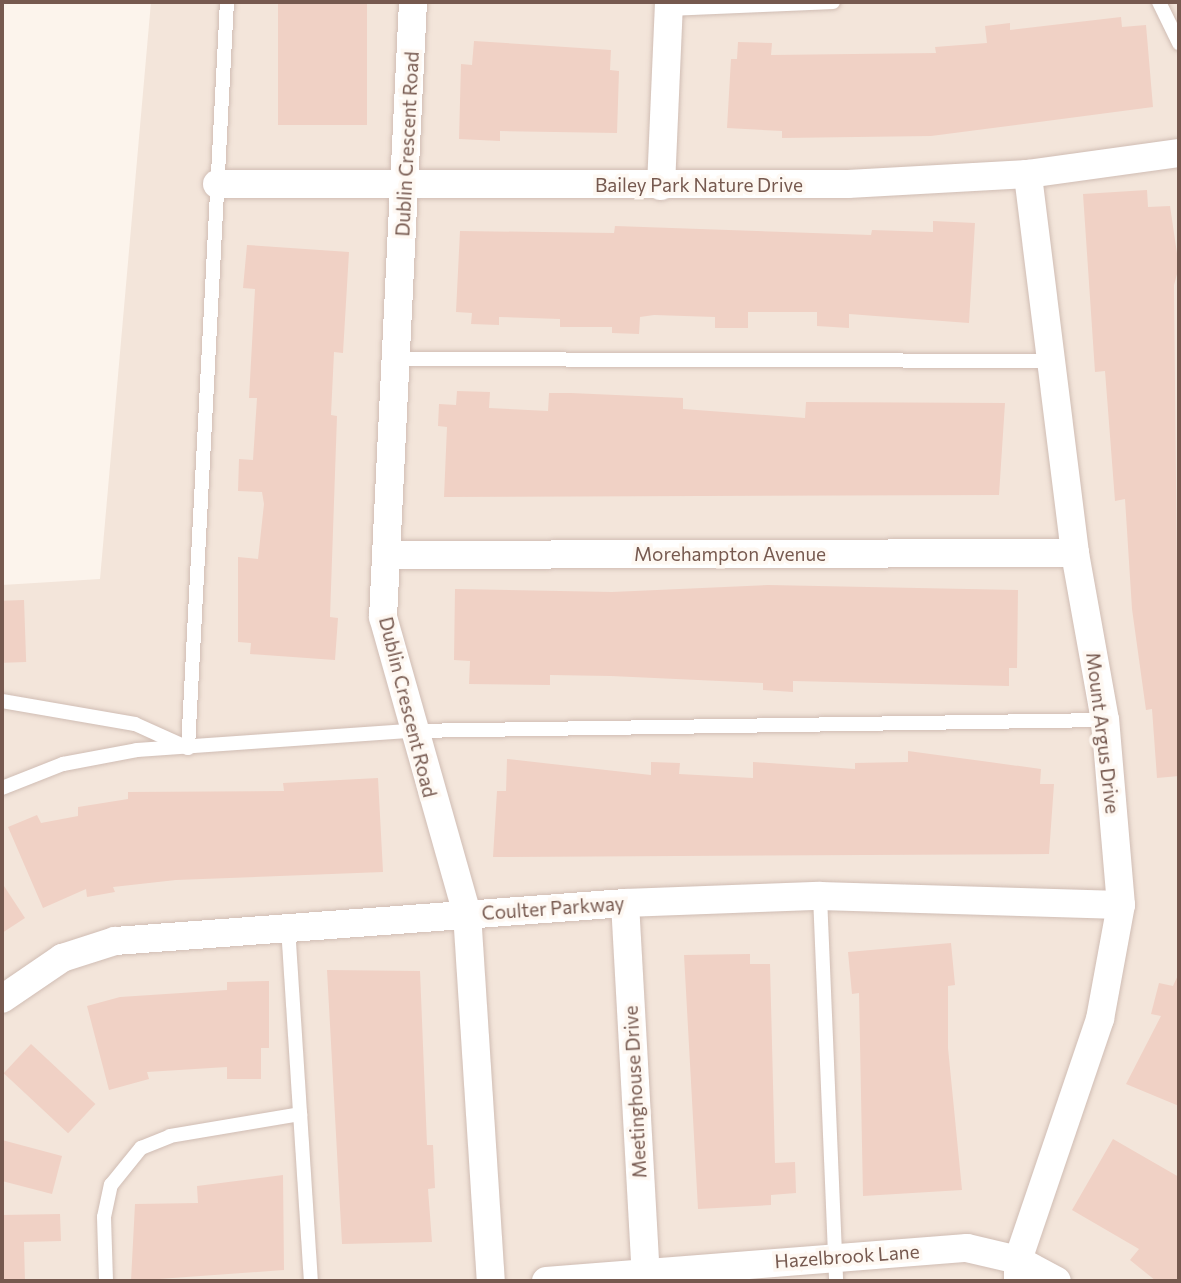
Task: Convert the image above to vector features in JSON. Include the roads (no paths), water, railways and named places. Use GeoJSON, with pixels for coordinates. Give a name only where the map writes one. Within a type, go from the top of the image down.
{"type":"FeatureCollection","features":[{"type":"Feature","properties":{"kind":"street","name":"Dublin Crescent Road"},"geometry":{"type":"LineString","coordinates":[[413,2],[383,617],[411,731],[467,913],[491,1281]]}},
{"type":"Feature","properties":{"kind":"street"},"geometry":{"type":"LineString","coordinates":[[661,186],[669,5]]}},
{"type":"Feature","properties":{"kind":"street","name":"Bailey Park Nature Drive"},"geometry":{"type":"LineString","coordinates":[[217,184],[661,186],[1028,174],[1179,153]]}},
{"type":"Feature","properties":{"kind":"street","name":"Mount Argus Drive"},"geometry":{"type":"LineString","coordinates":[[1018,1271],[1100,1018],[1121,905],[1105,720],[1075,553],[1028,174]]}},
{"type":"Feature","properties":{"kind":"street","name":"Morehampton Avenue"},"geometry":{"type":"LineString","coordinates":[[386,555],[1075,553]]}},
{"type":"Feature","properties":{"kind":"street","name":"Coulter Parkway"},"geometry":{"type":"LineString","coordinates":[[2,999],[62,958],[115,941],[467,913],[625,903],[820,896],[1121,905]]}},
{"type":"Feature","properties":{"kind":"street","name":"Meetinghouse Drive"},"geometry":{"type":"LineString","coordinates":[[625,903],[645,1278]]}},
{"type":"Feature","properties":{"kind":"street","name":"Hazelbrook Lane"},"geometry":{"type":"LineString","coordinates":[[547,1281],[835,1268],[967,1248],[1018,1271],[1057,1281]]}},
{"type":"Feature","properties":{"kind":"lane"},"geometry":{"type":"LineString","coordinates":[[188,748],[226,2]]}},
{"type":"Feature","properties":{"kind":"lane"},"geometry":{"type":"LineString","coordinates":[[669,5],[833,2]]}},
{"type":"Feature","properties":{"kind":"lane"},"geometry":{"type":"LineString","coordinates":[[1159,2],[1179,43]]}},
{"type":"Feature","properties":{"kind":"lane"},"geometry":{"type":"LineString","coordinates":[[394,359],[1051,361]]}},
{"type":"Feature","properties":{"kind":"lane"},"geometry":{"type":"LineString","coordinates":[[2,701],[135,724],[188,748]]}},
{"type":"Feature","properties":{"kind":"lane"},"geometry":{"type":"LineString","coordinates":[[2,788],[63,764],[188,748],[411,731],[1105,720]]}},
{"type":"Feature","properties":{"kind":"lane"},"geometry":{"type":"LineString","coordinates":[[820,896],[835,1268]]}},
{"type":"Feature","properties":{"kind":"lane"},"geometry":{"type":"LineString","coordinates":[[288,927],[311,1281]]}},
{"type":"Feature","properties":{"kind":"lane"},"geometry":{"type":"LineString","coordinates":[[106,1281],[104,1217],[111,1185],[141,1148],[170,1136],[300,1114]]}}]}
